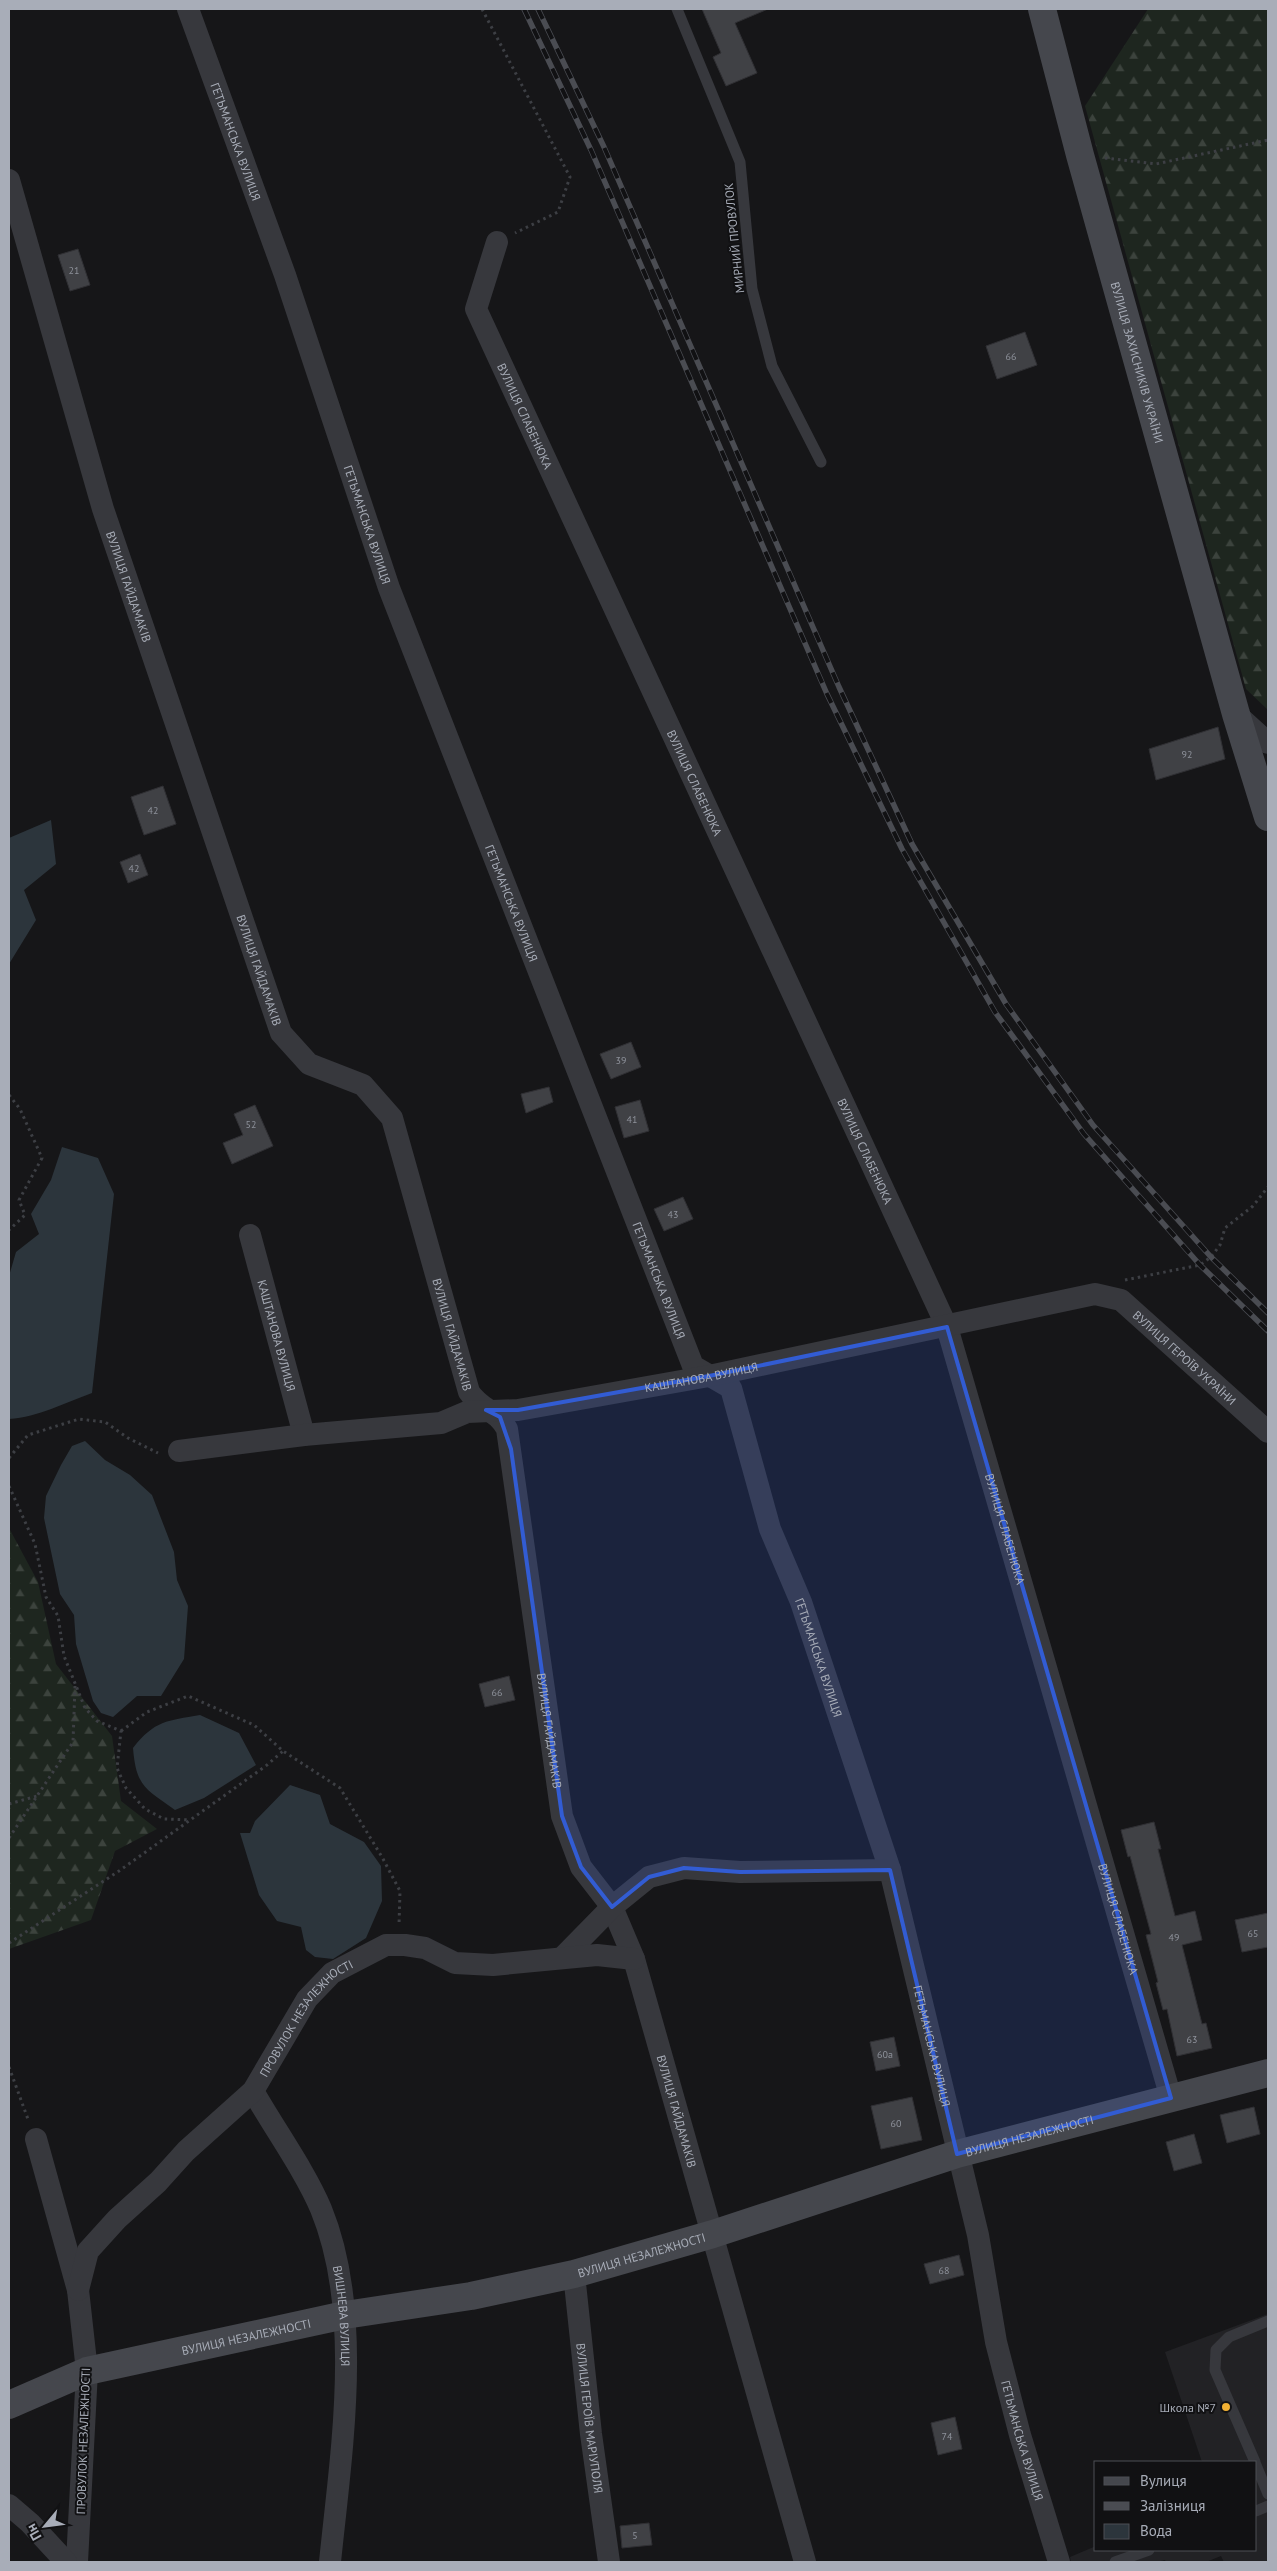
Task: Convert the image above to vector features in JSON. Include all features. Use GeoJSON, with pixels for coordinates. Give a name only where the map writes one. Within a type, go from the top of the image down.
{"type":"FeatureCollection","features":[{"type":"Feature","properties":{"kind":"street","name":"ГЕТЬМАНСЬКА ВУЛИЦЯ"},"geometry":{"type":"LineString","coordinates":[[188,9],[285,275],[388,588],[693,1366],[731,1388],[770,1529],[801,1602],[890,1870],[978,2235],[996,2342],[1020,2435],[1059,2562]]}},
{"type":"Feature","properties":{"kind":"street","name":"ВУЛИЦЯ ЗАХИСНИКІВ УКРАЇНИ"},"geometry":{"type":"LineString","coordinates":[[1042,9],[1080,156],[1236,714],[1268,817]]}},
{"type":"Feature","properties":{"kind":"street","name":"ВУЛИЦЯ ГАЙДАМАКІВ"},"geometry":{"type":"LineString","coordinates":[[9,180],[103,510],[281,1033],[308,1064],[363,1085],[392,1118],[469,1392],[475,1402],[500,1417],[507,1429],[562,1816],[581,1868],[612,1907],[634,1959],[805,2562]]}},
{"type":"Feature","properties":{"kind":"street","name":"ВУЛИЦЯ СЛАБЕНЮКА"},"geometry":{"type":"LineString","coordinates":[[496,242],[476,309],[947,1327],[1171,2098]]}},
{"type":"Feature","properties":{"kind":"street"},"geometry":{"type":"LineString","coordinates":[[1236,714],[1268,743]]}},
{"type":"Feature","properties":{"kind":"street","name":"КАШТАНОВА ВУЛИЦЯ"},"geometry":{"type":"LineString","coordinates":[[250,1235],[304,1435]]}},
{"type":"Feature","properties":{"kind":"street","name":"КАШТАНОВА ВУЛИЦЯ"},"geometry":{"type":"LineString","coordinates":[[179,1451],[304,1435],[441,1423],[467,1412],[518,1410],[709,1376],[1096,1294]]}},
{"type":"Feature","properties":{"kind":"street","name":"ВУЛИЦЯ ГЕРОЇВ УКРАЇНИ"},"geometry":{"type":"LineString","coordinates":[[1096,1294],[1121,1300],[1268,1432]]}},
{"type":"Feature","properties":{"kind":"street"},"geometry":{"type":"LineString","coordinates":[[562,1958],[612,1907],[649,1877],[684,1868],[740,1872],[890,1870]]}},
{"type":"Feature","properties":{"kind":"street","name":"ПРОВУЛОК НЕЗАЛЕЖНОСТІ"},"geometry":{"type":"LineString","coordinates":[[78,2290],[88,2251],[117,2219],[158,2182],[186,2150],[253,2091],[307,1999],[332,1973],[386,1945],[425,1948],[455,1963],[493,1965],[597,1955],[634,1959]]}},
{"type":"Feature","properties":{"kind":"street","name":"ВУЛИЦЯ НЕЗАЛЕЖНОСТІ"},"geometry":{"type":"LineString","coordinates":[[9,2405],[87,2371],[345,2315],[471,2296],[574,2274],[713,2234],[957,2154],[1268,2073]]}},
{"type":"Feature","properties":{"kind":"street","name":"ВИШНЕВА ВУЛИЦЯ"},"geometry":{"type":"LineString","coordinates":[[253,2091],[321,2209],[332,2244],[345,2315],[344,2423],[330,2562]]}},
{"type":"Feature","properties":{"kind":"street","name":"ПРОВУЛОК НЕЗАЛЕЖНОСТІ"},"geometry":{"type":"LineString","coordinates":[[36,2139],[78,2290],[87,2371],[77,2562]]}},
{"type":"Feature","properties":{"kind":"street","name":"ВУЛИЦЯ ГЕРОЇВ МАРІУПОЛЯ"},"geometry":{"type":"LineString","coordinates":[[574,2274],[591,2434],[609,2562]]}},
{"type":"Feature","properties":{"kind":"street"},"geometry":{"type":"LineString","coordinates":[[9,2505],[30,2523],[66,2562]]}},
{"type":"Feature","properties":{"kind":"lane","name":"МИРНИЙ ПРОВУЛОК"},"geometry":{"type":"LineString","coordinates":[[677,9],[740,162],[752,289],[772,366],[821,462]]}},
{"type":"Feature","properties":{"kind":"lane"},"geometry":{"type":"LineString","coordinates":[[1254,2461],[1215,2370],[1216,2350],[1229,2337],[1268,2321]]}},
{"type":"Feature","properties":{"kind":"lane"},"geometry":{"type":"LineString","coordinates":[[1257,2469],[1268,2494]]}},
{"type":"Feature","properties":{"kind":"lane"},"geometry":{"type":"LineString","coordinates":[[1115,2562],[1146,2551]]}},
{"type":"Feature","properties":{"kind":"path"},"geometry":{"type":"LineString","coordinates":[[482,9],[570,177],[558,212],[496,242]]}},
{"type":"Feature","properties":{"kind":"path"},"geometry":{"type":"LineString","coordinates":[[1080,156],[1156,164],[1268,140]]}},
{"type":"Feature","properties":{"kind":"path"},"geometry":{"type":"LineString","coordinates":[[9,1095],[20,1109],[42,1158],[19,1200],[25,1215],[9,1230]]}},
{"type":"Feature","properties":{"kind":"path"},"geometry":{"type":"LineString","coordinates":[[1096,1294],[1128,1279],[1200,1266],[1211,1257],[1220,1245],[1224,1228],[1253,1206],[1268,1187]]}},
{"type":"Feature","properties":{"kind":"path"},"geometry":{"type":"LineString","coordinates":[[9,1458],[28,1435],[79,1419],[105,1422],[128,1438],[160,1453],[179,1451]]}},
{"type":"Feature","properties":{"kind":"path"},"geometry":{"type":"LineString","coordinates":[[9,1486],[35,1544],[46,1597],[58,1616],[64,1656],[85,1708],[97,1721],[121,1731]]}},
{"type":"Feature","properties":{"kind":"path"},"geometry":{"type":"LineString","coordinates":[[9,1838],[73,1742],[75,1683]]}},
{"type":"Feature","properties":{"kind":"path"},"geometry":{"type":"LineString","coordinates":[[190,1820],[164,1819],[145,1809],[126,1788],[117,1768],[121,1731],[147,1712],[188,1696],[254,1725],[283,1751],[340,1788],[382,1857],[400,1891],[400,1915],[395,1945]]}},
{"type":"Feature","properties":{"kind":"path"},"geometry":{"type":"LineString","coordinates":[[9,1943],[119,1871],[268,1765],[283,1751]]}},
{"type":"Feature","properties":{"kind":"path"},"geometry":{"type":"LineString","coordinates":[[9,1804],[37,1796]]}},
{"type":"Feature","properties":{"kind":"path"},"geometry":{"type":"LineString","coordinates":[[9,2067],[36,2139]]}},
{"type":"Feature","properties":{"kind":"highlighted area"},"geometry":{"type":"Polygon","coordinates":[[[947,1327],[1171,2098],[957,2154],[890,1870],[740,1872],[684,1868],[649,1877],[612,1907],[581,1867],[562,1816],[511,1449],[500,1417],[486,1410],[518,1410],[709,1376],[947,1327]]]}},
{"type":"Feature","properties":{"kind":"shaded area","name":"Школа №7"},"geometry":{"type":"Polygon","coordinates":[[[1268,2314],[1268,2562],[1224,2562],[1221,2556],[1206,2562],[1166,2562],[1165,2560],[1157,2562],[1071,2562],[1070,2557],[1094,2547],[1094,2551],[1257,2551],[1257,2461],[1202,2461],[1165,2352],[1268,2314]]]}},
{"type":"Feature","properties":{"kind":"green space"},"geometry":{"type":"Polygon","coordinates":[[[1148,9],[1268,9],[1268,710],[1246,689],[1085,106],[1148,9]]]}},
{"type":"Feature","properties":{"kind":"green space"},"geometry":{"type":"Polygon","coordinates":[[[9,1528],[38,1582],[56,1664],[112,1736],[121,1801],[157,1829],[115,1851],[91,1920],[9,1949],[9,1528]]]}},
{"type":"Feature","properties":{"kind":"water"},"geometry":{"type":"Polygon","coordinates":[[[51,820],[56,864],[24,890],[36,920],[9,964],[9,838],[51,820]]]}},
{"type":"Feature","properties":{"kind":"water"},"geometry":{"type":"Polygon","coordinates":[[[62,1147],[98,1158],[114,1194],[92,1393],[41,1413],[9,1419],[9,1276],[16,1252],[39,1234],[31,1214],[51,1180],[62,1147]]]}},
{"type":"Feature","properties":{"kind":"water"},"geometry":{"type":"Polygon","coordinates":[[[85,1441],[105,1460],[130,1475],[152,1495],[174,1552],[177,1580],[188,1606],[184,1659],[161,1696],[137,1696],[113,1717],[101,1713],[93,1701],[76,1644],[74,1615],[60,1594],[44,1518],[46,1496],[61,1465],[72,1446],[85,1441]]]}},
{"type":"Feature","properties":{"kind":"water"},"geometry":{"type":"Polygon","coordinates":[[[200,1715],[239,1733],[256,1765],[204,1798],[175,1810],[144,1786],[134,1761],[133,1748],[148,1732],[162,1723],[200,1715]]]}},
{"type":"Feature","properties":{"kind":"water"},"geometry":{"type":"Polygon","coordinates":[[[290,1785],[320,1795],[330,1824],[364,1842],[381,1866],[382,1901],[366,1938],[333,1959],[315,1957],[306,1950],[301,1927],[277,1921],[259,1895],[240,1833],[250,1833],[255,1821],[290,1785]]]}},
{"type":"Feature","properties":{"kind":"building"},"geometry":{"type":"Polygon","coordinates":[[[702,9],[768,9],[735,23],[757,73],[726,86],[713,57],[721,53],[702,9]]]}},
{"type":"Feature","properties":{"kind":"building"},"geometry":{"type":"Polygon","coordinates":[[[78,249],[90,285],[70,291],[58,255],[78,249]]]}},
{"type":"Feature","properties":{"kind":"building"},"geometry":{"type":"Polygon","coordinates":[[[1025,332],[1037,365],[997,379],[986,346],[1025,332]]]}},
{"type":"Feature","properties":{"kind":"building"},"geometry":{"type":"Polygon","coordinates":[[[1218,727],[1225,759],[1156,780],[1149,749],[1218,727]]]}},
{"type":"Feature","properties":{"kind":"building"},"geometry":{"type":"Polygon","coordinates":[[[163,786],[176,824],[144,835],[131,797],[163,786]]]}},
{"type":"Feature","properties":{"kind":"building"},"geometry":{"type":"Polygon","coordinates":[[[140,854],[148,875],[128,883],[120,862],[140,854]]]}},
{"type":"Feature","properties":{"kind":"building"},"geometry":{"type":"Polygon","coordinates":[[[631,1042],[641,1067],[611,1079],[600,1054],[631,1042]]]}},
{"type":"Feature","properties":{"kind":"building"},"geometry":{"type":"Polygon","coordinates":[[[549,1087],[553,1102],[526,1113],[521,1094],[549,1087]]]}},
{"type":"Feature","properties":{"kind":"building"},"geometry":{"type":"Polygon","coordinates":[[[640,1100],[649,1131],[624,1138],[615,1107],[640,1100]]]}},
{"type":"Feature","properties":{"kind":"building"},"geometry":{"type":"Polygon","coordinates":[[[255,1105],[273,1146],[232,1164],[223,1143],[243,1135],[234,1114],[255,1105]]]}},
{"type":"Feature","properties":{"kind":"building"},"geometry":{"type":"Polygon","coordinates":[[[683,1197],[693,1219],[664,1231],[654,1209],[683,1197]]]}},
{"type":"Feature","properties":{"kind":"building"},"geometry":{"type":"Polygon","coordinates":[[[509,1676],[515,1700],[485,1707],[479,1684],[509,1676]]]}},
{"type":"Feature","properties":{"kind":"building"},"geometry":{"type":"Polygon","coordinates":[[[1154,1822],[1161,1849],[1158,1849],[1175,1916],[1195,1911],[1202,1940],[1182,1945],[1202,2024],[1206,2023],[1212,2048],[1177,2056],[1167,2009],[1163,2010],[1156,1983],[1158,1982],[1146,1935],[1151,1934],[1121,1830],[1154,1822]]]}},
{"type":"Feature","properties":{"kind":"building"},"geometry":{"type":"Polygon","coordinates":[[[1268,1913],[1268,1947],[1242,1952],[1235,1920],[1268,1913]]]}},
{"type":"Feature","properties":{"kind":"building"},"geometry":{"type":"Polygon","coordinates":[[[894,2037],[900,2066],[876,2071],[870,2042],[894,2037]]]}},
{"type":"Feature","properties":{"kind":"building"},"geometry":{"type":"Polygon","coordinates":[[[912,2097],[922,2140],[881,2149],[871,2106],[912,2097]]]}},
{"type":"Feature","properties":{"kind":"building"},"geometry":{"type":"Polygon","coordinates":[[[1254,2107],[1260,2134],[1227,2143],[1220,2115],[1254,2107]]]}},
{"type":"Feature","properties":{"kind":"building"},"geometry":{"type":"Polygon","coordinates":[[[1194,2134],[1202,2163],[1174,2171],[1166,2142],[1194,2134]]]}},
{"type":"Feature","properties":{"kind":"building"},"geometry":{"type":"Polygon","coordinates":[[[959,2255],[964,2275],[930,2284],[924,2264],[959,2255]]]}},
{"type":"Feature","properties":{"kind":"building"},"geometry":{"type":"Polygon","coordinates":[[[955,2417],[962,2449],[938,2455],[931,2423],[955,2417]]]}},
{"type":"Feature","properties":{"kind":"building"},"geometry":{"type":"Polygon","coordinates":[[[649,2523],[652,2545],[622,2548],[620,2526],[649,2523]]]}},
{"type":"Feature","properties":{"kind":"railway"},"geometry":{"type":"LineString","coordinates":[[524,9],[591,150],[827,694],[902,849],[995,1012],[1084,1134],[1200,1265],[1268,1331]]}},
{"type":"Feature","properties":{"kind":"railway"},"geometry":{"type":"LineString","coordinates":[[538,9],[604,147],[839,687],[912,844],[1006,1004],[1093,1125],[1211,1257],[1268,1313]]}},
{"type":"Feature","properties":{"kind":"place","name":"Школа №7"},"geometry":{"type":"Point","coordinates":[1226,2407]}}]}
